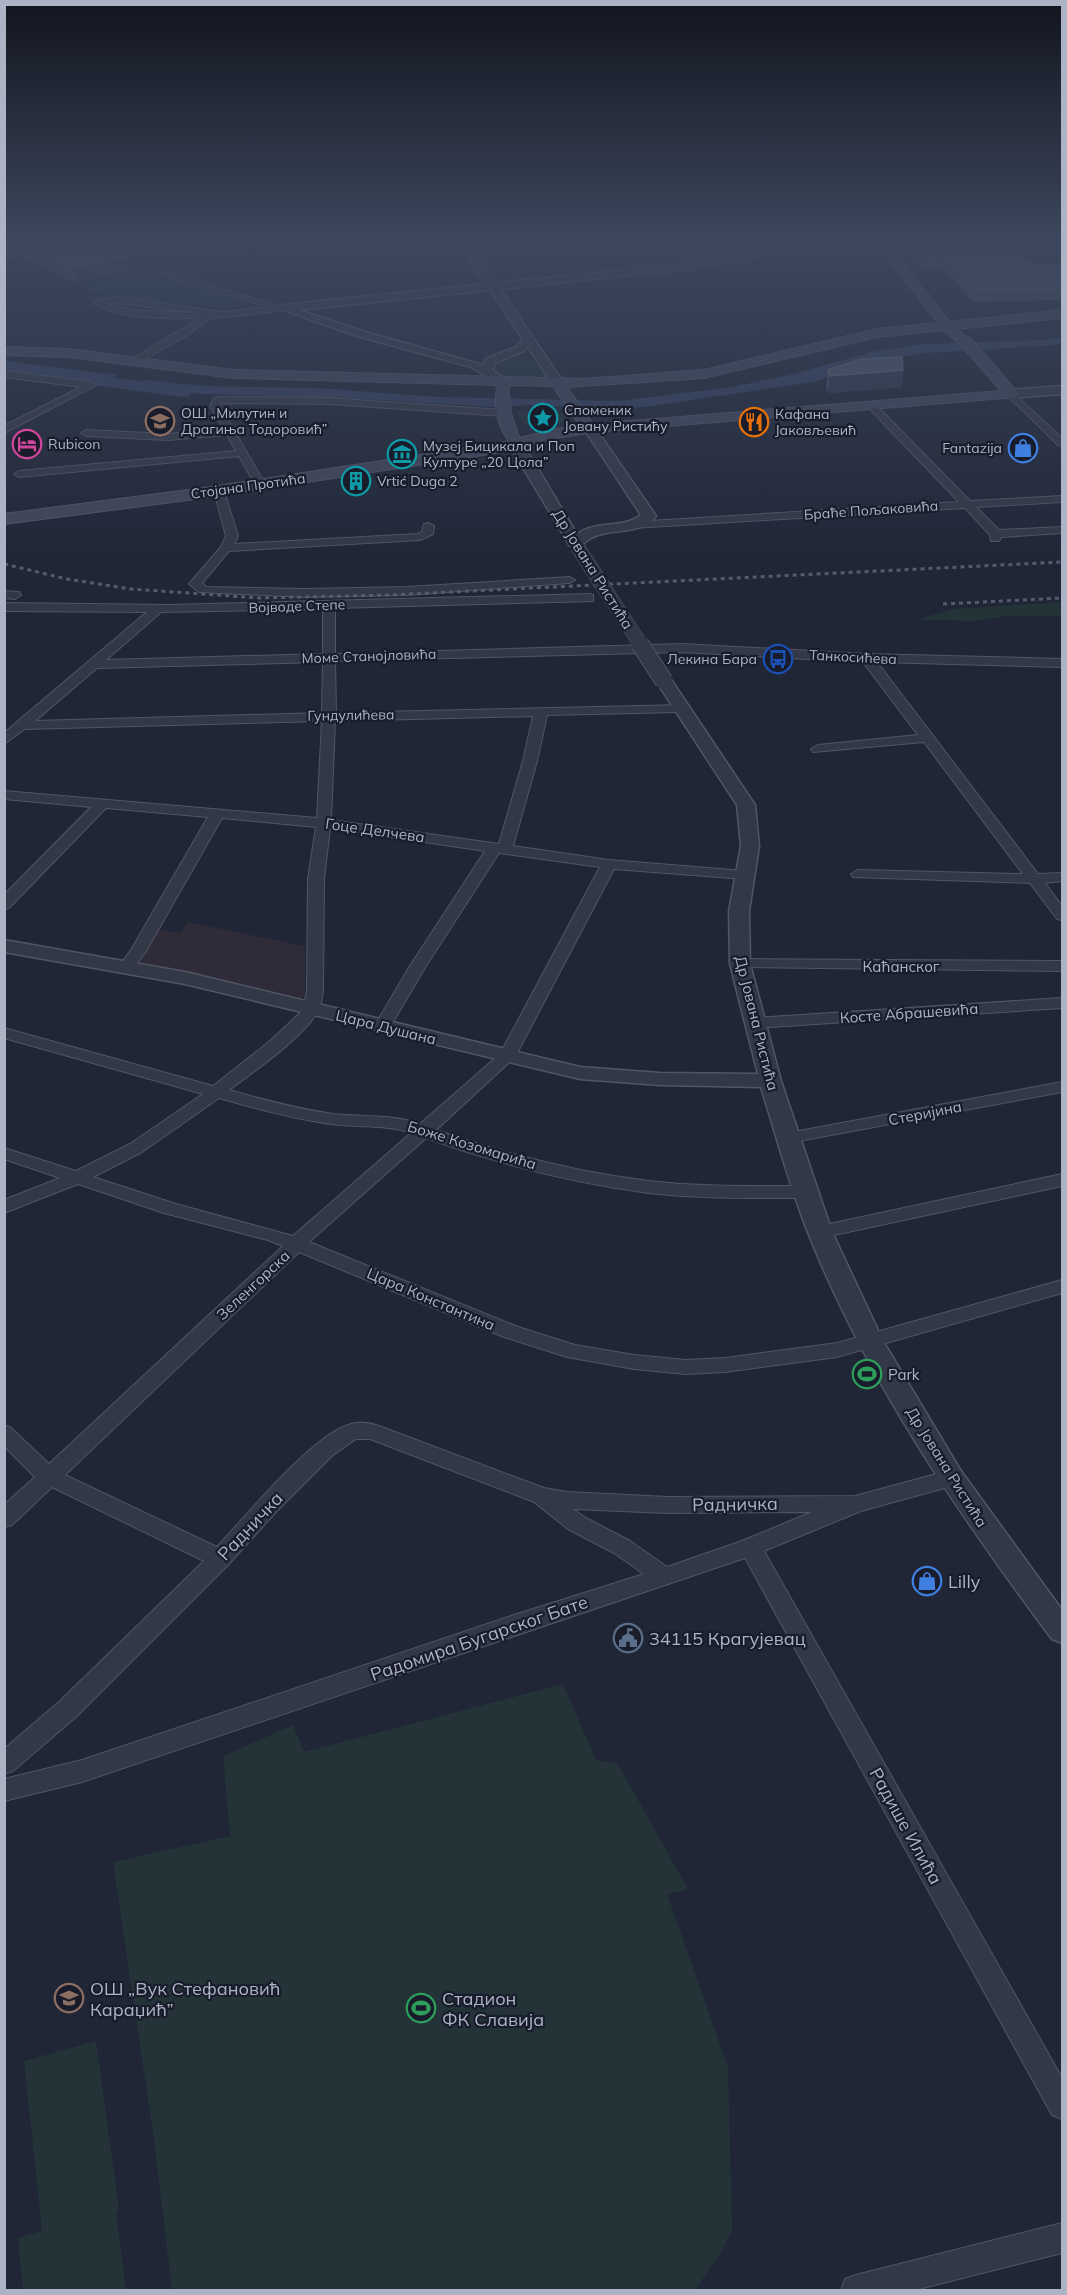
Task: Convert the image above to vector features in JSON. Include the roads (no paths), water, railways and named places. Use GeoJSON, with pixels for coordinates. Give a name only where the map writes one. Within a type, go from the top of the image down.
{"type":"FeatureCollection","features":[{"type":"Feature","properties":{"kind":"main road"},"geometry":{"type":"LineString","coordinates":[[559,385],[704,374],[822,346]]}},
{"type":"Feature","properties":{"kind":"main road"},"geometry":{"type":"LineString","coordinates":[[35,353],[213,377],[503,387],[714,377],[850,346]]}},
{"type":"Feature","properties":{"kind":"main road"},"geometry":{"type":"LineString","coordinates":[[969,346],[1011,394]]}},
{"type":"Feature","properties":{"kind":"main road"},"geometry":{"type":"LineString","coordinates":[[4,351],[69,353],[233,374],[448,381],[503,387]]}},
{"type":"Feature","properties":{"kind":"main road"},"geometry":{"type":"LineString","coordinates":[[448,381],[478,377],[486,371]]}},
{"type":"Feature","properties":{"kind":"main road"},"geometry":{"type":"LineString","coordinates":[[559,385],[590,429]]}},
{"type":"Feature","properties":{"kind":"main road"},"geometry":{"type":"LineString","coordinates":[[503,387],[512,427],[590,429],[1011,394]]}},
{"type":"Feature","properties":{"kind":"main road","name":"Стојана Протића"},"geometry":{"type":"LineString","coordinates":[[4,519],[219,491],[491,449],[512,427],[547,435],[590,429]]}},
{"type":"Feature","properties":{"kind":"street"},"geometry":{"type":"LineString","coordinates":[[133,362],[161,346]]}},
{"type":"Feature","properties":{"kind":"street"},"geometry":{"type":"LineString","coordinates":[[408,346],[475,365],[486,371],[503,387]]}},
{"type":"Feature","properties":{"kind":"street"},"geometry":{"type":"LineString","coordinates":[[486,371],[490,361],[523,346]]}},
{"type":"Feature","properties":{"kind":"street"},"geometry":{"type":"LineString","coordinates":[[533,346],[559,385]]}},
{"type":"Feature","properties":{"kind":"street"},"geometry":{"type":"LineString","coordinates":[[501,355],[542,358]]}},
{"type":"Feature","properties":{"kind":"street"},"geometry":{"type":"LineString","coordinates":[[4,374],[92,385],[4,430]]}},
{"type":"Feature","properties":{"kind":"street"},"geometry":{"type":"LineString","coordinates":[[1011,394],[1062,390]]}},
{"type":"Feature","properties":{"kind":"street"},"geometry":{"type":"LineString","coordinates":[[1011,394],[1062,443]]}},
{"type":"Feature","properties":{"kind":"street"},"geometry":{"type":"LineString","coordinates":[[260,484],[214,406],[217,400],[339,402],[512,427]]}},
{"type":"Feature","properties":{"kind":"street"},"geometry":{"type":"LineString","coordinates":[[871,405],[968,504],[996,536],[1062,530]]}},
{"type":"Feature","properties":{"kind":"street","name":"Др Јована Ристића"},"geometry":{"type":"LineString","coordinates":[[512,427],[577,544],[679,708],[710,749],[746,805],[750,846],[739,911],[740,964],[770,1081],[820,1232],[870,1341],[951,1478],[1002,1552],[1062,1631]]}},
{"type":"Feature","properties":{"kind":"street"},"geometry":{"type":"LineString","coordinates":[[590,429],[619,475],[649,516],[680,522]]}},
{"type":"Feature","properties":{"kind":"street"},"geometry":{"type":"LineString","coordinates":[[86,433],[168,437],[229,432]]}},
{"type":"Feature","properties":{"kind":"street"},"geometry":{"type":"LineString","coordinates":[[19,474],[243,453]]}},
{"type":"Feature","properties":{"kind":"street"},"geometry":{"type":"LineString","coordinates":[[219,491],[232,536],[226,548],[420,537],[427,534],[428,526]]}},
{"type":"Feature","properties":{"kind":"street","name":"Браће Пољаковића"},"geometry":{"type":"LineString","coordinates":[[680,522],[1062,499]]}},
{"type":"Feature","properties":{"kind":"street"},"geometry":{"type":"LineString","coordinates":[[558,512],[574,523],[613,526],[680,522]]}},
{"type":"Feature","properties":{"kind":"street"},"geometry":{"type":"LineString","coordinates":[[633,525],[649,516]]}},
{"type":"Feature","properties":{"kind":"street"},"geometry":{"type":"LineString","coordinates":[[577,544],[585,533],[613,526]]}},
{"type":"Feature","properties":{"kind":"street","name":"Војводе Степе"},"geometry":{"type":"LineString","coordinates":[[226,548],[195,584],[198,589],[306,593],[407,591],[569,580]]}},
{"type":"Feature","properties":{"kind":"street","name":"Војводе Степе"},"geometry":{"type":"LineString","coordinates":[[4,607],[158,609],[589,598]]}},
{"type":"Feature","properties":{"kind":"street"},"geometry":{"type":"LineString","coordinates":[[4,1208],[75,1178],[136,1148],[217,1094],[275,1046],[304,1019],[311,1009],[315,991],[316,879],[324,823],[329,716],[329,606]]}},
{"type":"Feature","properties":{"kind":"street"},"geometry":{"type":"LineString","coordinates":[[4,740],[158,609]]}},
{"type":"Feature","properties":{"kind":"street","name":"Моме Станојловића"},"geometry":{"type":"LineString","coordinates":[[94,664],[645,649]]}},
{"type":"Feature","properties":{"kind":"street","name":"Танкосићева"},"geometry":{"type":"LineString","coordinates":[[645,649],[707,649],[867,658],[1062,663]]}},
{"type":"Feature","properties":{"kind":"street"},"geometry":{"type":"LineString","coordinates":[[867,658],[1040,879],[1062,916]]}},
{"type":"Feature","properties":{"kind":"street","name":"Гундулићева"},"geometry":{"type":"LineString","coordinates":[[23,724],[679,708]]}},
{"type":"Feature","properties":{"kind":"street"},"geometry":{"type":"LineString","coordinates":[[382,1027],[418,966],[500,848],[530,761],[541,711]]}},
{"type":"Feature","properties":{"kind":"street"},"geometry":{"type":"LineString","coordinates":[[818,749],[928,738]]}},
{"type":"Feature","properties":{"kind":"street","name":"Гоце Делчева"},"geometry":{"type":"LineString","coordinates":[[4,795],[324,823],[609,864],[745,875]]}},
{"type":"Feature","properties":{"kind":"street"},"geometry":{"type":"LineString","coordinates":[[4,905],[104,802]]}},
{"type":"Feature","properties":{"kind":"street"},"geometry":{"type":"LineString","coordinates":[[127,966],[138,951],[218,812]]}},
{"type":"Feature","properties":{"kind":"street"},"geometry":{"type":"LineString","coordinates":[[507,1057],[609,864]]}},
{"type":"Feature","properties":{"kind":"street"},"geometry":{"type":"LineString","coordinates":[[858,874],[1040,879],[1062,877]]}},
{"type":"Feature","properties":{"kind":"street"},"geometry":{"type":"LineString","coordinates":[[1040,879],[1062,883]]}},
{"type":"Feature","properties":{"kind":"street","name":"Цара Душана"},"geometry":{"type":"LineString","coordinates":[[4,946],[127,966],[246,991],[507,1057],[604,1076],[770,1081]]}},
{"type":"Feature","properties":{"kind":"street","name":"Каћанског"},"geometry":{"type":"LineString","coordinates":[[740,964],[1062,966]]}},
{"type":"Feature","properties":{"kind":"street","name":"Косте Абрашевића"},"geometry":{"type":"LineString","coordinates":[[756,1023],[1062,1003]]}},
{"type":"Feature","properties":{"kind":"street","name":"Боже Козомарића"},"geometry":{"type":"LineString","coordinates":[[4,1033],[217,1094],[334,1119],[400,1124],[476,1150],[566,1173],[650,1187],[727,1192],[805,1192]]}},
{"type":"Feature","properties":{"kind":"street","name":"Зеленгорска"},"geometry":{"type":"LineString","coordinates":[[4,1519],[297,1243],[507,1057]]}},
{"type":"Feature","properties":{"kind":"street","name":"Стеријина"},"geometry":{"type":"LineString","coordinates":[[788,1138],[1062,1087]]}},
{"type":"Feature","properties":{"kind":"street","name":"Цара Константина"},"geometry":{"type":"LineString","coordinates":[[4,1153],[171,1209],[297,1243],[511,1332],[574,1352],[634,1362],[686,1367],[725,1365],[837,1350],[1062,1287]]}},
{"type":"Feature","properties":{"kind":"street"},"geometry":{"type":"LineString","coordinates":[[820,1232],[1062,1180]]}},
{"type":"Feature","properties":{"kind":"street","name":"Радничка"},"geometry":{"type":"LineString","coordinates":[[4,1764],[68,1709],[220,1559],[301,1472],[334,1441],[352,1431],[372,1431],[383,1434],[542,1496],[567,1500],[668,1505],[855,1504]]}},
{"type":"Feature","properties":{"kind":"street"},"geometry":{"type":"LineString","coordinates":[[4,1432],[48,1476],[220,1559]]}},
{"type":"Feature","properties":{"kind":"street","name":"Радомира Бугарског Бате"},"geometry":{"type":"LineString","coordinates":[[4,1790],[82,1772],[519,1623],[664,1577],[750,1547],[855,1504],[951,1478]]}},
{"type":"Feature","properties":{"kind":"street","name":"Радничка"},"geometry":{"type":"LineString","coordinates":[[542,1496],[576,1523],[622,1547],[664,1577]]}},
{"type":"Feature","properties":{"kind":"street","name":"Радише Илића"},"geometry":{"type":"LineString","coordinates":[[750,1547],[1062,2105]]}},
{"type":"Feature","properties":{"kind":"street"},"geometry":{"type":"LineString","coordinates":[[856,2290],[1062,2238]]}},
{"type":"Feature","properties":{"kind":"water"},"geometry":{"type":"Polygon","coordinates":[[[908,346],[1039,346],[896,357],[813,382],[645,407],[605,409],[530,405],[494,407],[347,398],[201,394],[135,386],[147,380],[203,386],[317,388],[438,397],[617,401],[726,388],[790,375],[871,352],[908,346]]]}},
{"type":"Feature","properties":{"kind":"water"},"geometry":{"type":"Polygon","coordinates":[[[5,361],[117,375],[103,382],[5,370],[5,361]]]}},
{"type":"Feature","properties":{"kind":"waterway"},"geometry":{"type":"LineString","coordinates":[[4,368],[183,392]]}},
{"type":"Feature","properties":{"kind":"railway"},"geometry":{"type":"LineString","coordinates":[[4,564],[67,579],[131,589],[260,598],[390,595],[1062,562]]}},
{"type":"Feature","properties":{"kind":"railway"},"geometry":{"type":"LineString","coordinates":[[943,604],[1062,598]]}},
{"type":"Feature","properties":{"kind":"place","name":"Споменик Јовану Ристићу"},"geometry":{"type":"Point","coordinates":[543,418]}},
{"type":"Feature","properties":{"kind":"place","name":"ОШ „Милутин и Драгиња Тодоровић”"},"geometry":{"type":"Point","coordinates":[160,421]}},
{"type":"Feature","properties":{"kind":"place","name":"Кафана Јаковљевић"},"geometry":{"type":"Point","coordinates":[754,422]}},
{"type":"Feature","properties":{"kind":"place","name":"Rubicon"},"geometry":{"type":"Point","coordinates":[27,444]}},
{"type":"Feature","properties":{"kind":"place","name":"Fantazija"},"geometry":{"type":"Point","coordinates":[1023,448]}},
{"type":"Feature","properties":{"kind":"place","name":"Музеј Бицикала и Поп Културе „20 Цола”"},"geometry":{"type":"Point","coordinates":[402,454]}},
{"type":"Feature","properties":{"kind":"place","name":"Vrtić Duga 2"},"geometry":{"type":"Point","coordinates":[356,481]}},
{"type":"Feature","properties":{"kind":"place","name":"Лекина Бара"},"geometry":{"type":"Point","coordinates":[778,659]}},
{"type":"Feature","properties":{"kind":"place","name":"Park"},"geometry":{"type":"Point","coordinates":[867,1374]}},
{"type":"Feature","properties":{"kind":"place","name":"Lilly"},"geometry":{"type":"Point","coordinates":[927,1581]}},
{"type":"Feature","properties":{"kind":"place","name":"34115 Крагујевац"},"geometry":{"type":"Point","coordinates":[628,1638]}},
{"type":"Feature","properties":{"kind":"place","name":"ОШ „Вук Стефановић Караџић”"},"geometry":{"type":"Point","coordinates":[69,1998]}},
{"type":"Feature","properties":{"kind":"place","name":"Стадион ФК Славија"},"geometry":{"type":"Point","coordinates":[421,2008]}}]}
